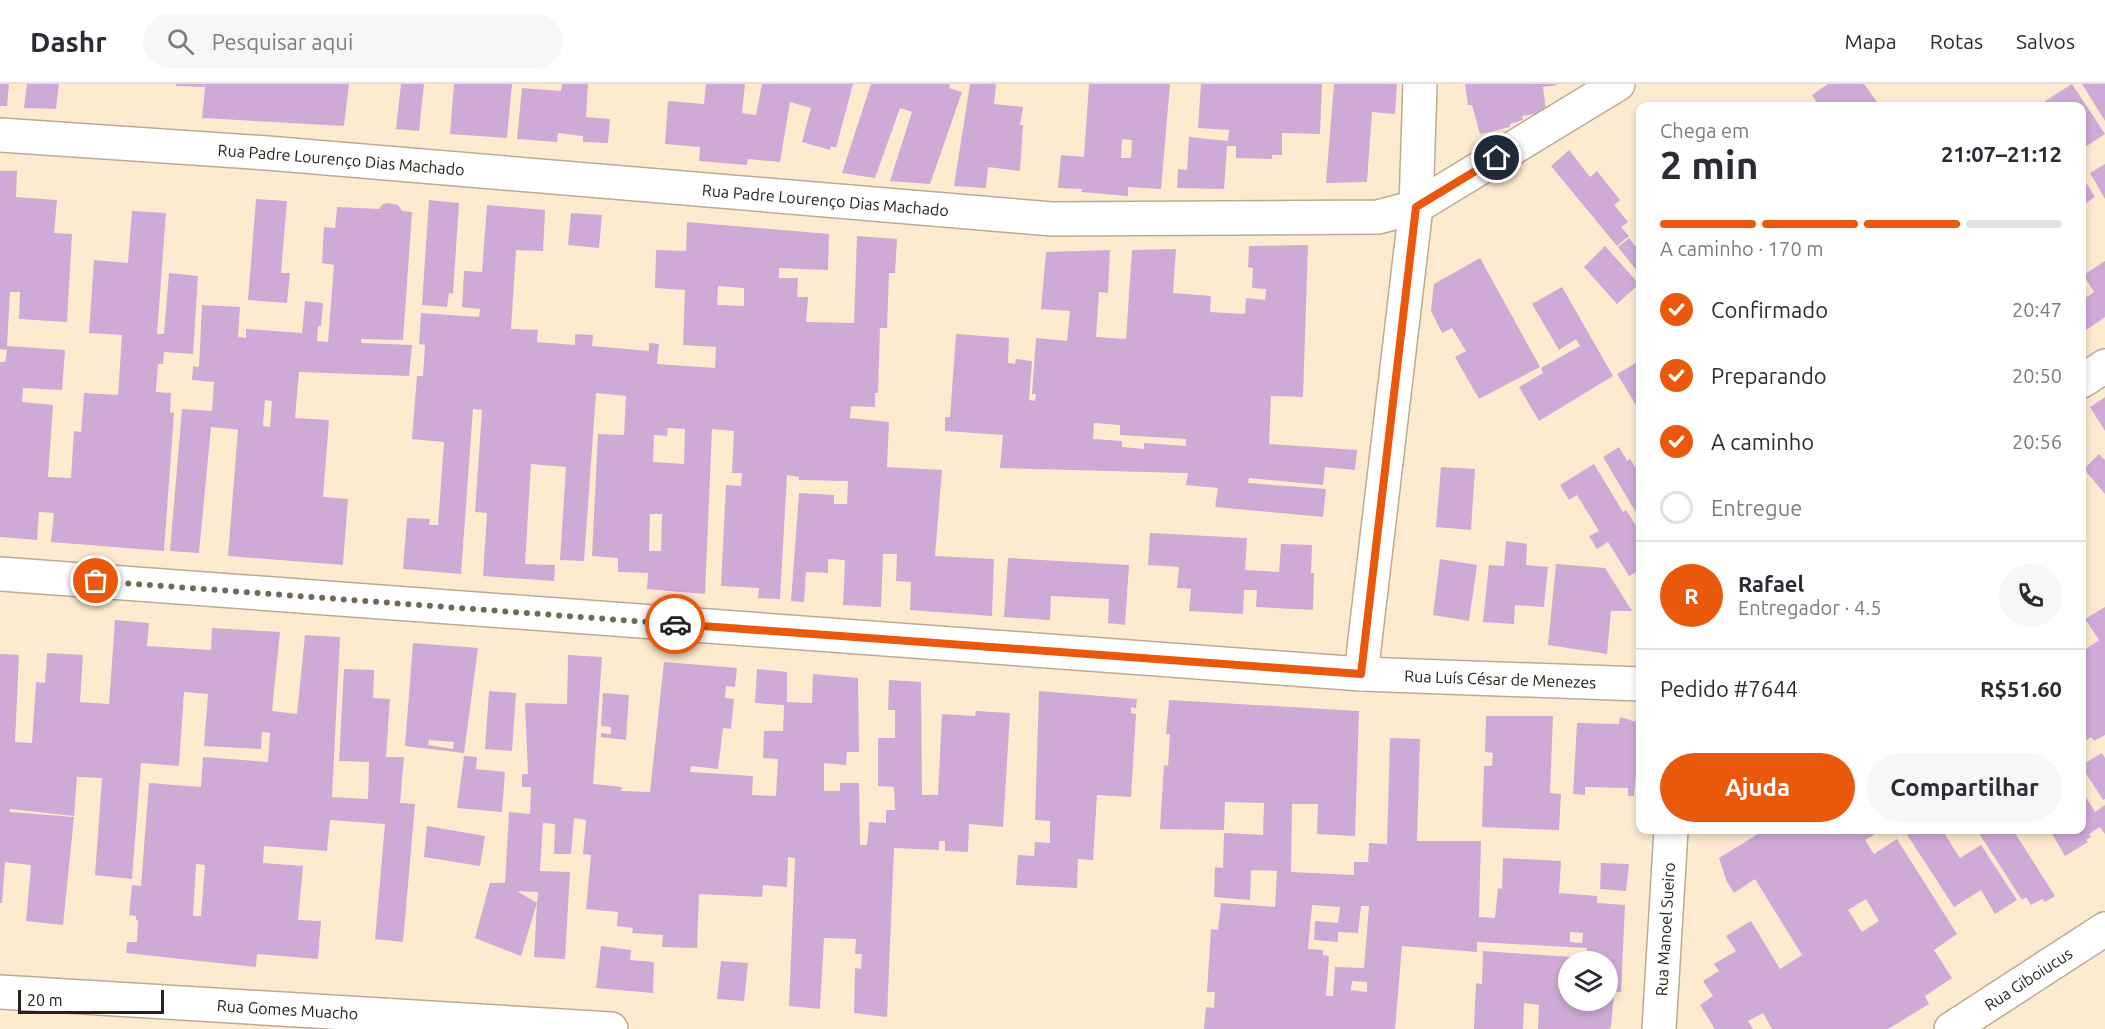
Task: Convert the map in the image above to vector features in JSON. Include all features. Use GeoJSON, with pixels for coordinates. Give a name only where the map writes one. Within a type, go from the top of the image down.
{"type":"FeatureCollection","features":[{"type":"Feature","properties":{"kind":"street"},"geometry":{"type":"LineString","coordinates":[[1361,674],[1416,207],[1420,84]]}},
{"type":"Feature","properties":{"kind":"street","name":"Rua Padre Lourenço Dias Machado"},"geometry":{"type":"LineString","coordinates":[[0,135],[267,153],[1052,219],[1378,217],[1416,207],[1618,84]]}},
{"type":"Feature","properties":{"kind":"street"},"geometry":{"type":"LineString","coordinates":[[2086,378],[2105,366]]}},
{"type":"Feature","properties":{"kind":"street","name":"Rua Luís César de Menezes"},"geometry":{"type":"LineString","coordinates":[[0,574],[1361,674],[1636,684]]}},
{"type":"Feature","properties":{"kind":"street","name":"Rua Manoel Sueiro"},"geometry":{"type":"LineString","coordinates":[[1659,1029],[1671,834]]}},
{"type":"Feature","properties":{"kind":"street","name":"Rua Giboiucus"},"geometry":{"type":"LineString","coordinates":[[1951,1029],[2105,929]]}},
{"type":"Feature","properties":{"kind":"street","name":"Rua Gomes Muacho"},"geometry":{"type":"LineString","coordinates":[[0,992],[611,1029]]}},
{"type":"Feature","properties":{"kind":"building"},"geometry":{"type":"Polygon","coordinates":[[[0,84],[9,84],[7,106],[0,106],[0,84]]]}},
{"type":"Feature","properties":{"kind":"building"},"geometry":{"type":"Polygon","coordinates":[[[27,84],[59,84],[56,109],[24,108],[27,84]]]}},
{"type":"Feature","properties":{"kind":"building"},"geometry":{"type":"Polygon","coordinates":[[[176,84],[349,84],[344,126],[202,118],[205,87],[176,86],[176,84]]]}},
{"type":"Feature","properties":{"kind":"building"},"geometry":{"type":"Polygon","coordinates":[[[401,84],[424,84],[419,131],[396,129],[401,84]]]}},
{"type":"Feature","properties":{"kind":"building"},"geometry":{"type":"Polygon","coordinates":[[[454,84],[512,84],[507,138],[450,134],[454,84]]]}},
{"type":"Feature","properties":{"kind":"building"},"geometry":{"type":"Polygon","coordinates":[[[562,84],[588,84],[586,117],[610,119],[608,143],[583,142],[583,136],[558,133],[557,142],[517,139],[522,88],[561,91],[562,84]]]}},
{"type":"Feature","properties":{"kind":"building"},"geometry":{"type":"Polygon","coordinates":[[[706,84],[745,84],[742,113],[756,115],[762,84],[853,84],[836,148],[831,146],[830,150],[802,142],[811,108],[790,102],[780,162],[748,159],[747,165],[699,161],[700,147],[665,144],[668,101],[704,104],[706,84]]]}},
{"type":"Feature","properties":{"kind":"building"},"geometry":{"type":"Polygon","coordinates":[[[871,84],[950,84],[949,88],[962,92],[930,184],[890,181],[912,112],[900,108],[875,178],[842,173],[871,84]]]}},
{"type":"Feature","properties":{"kind":"building"},"geometry":{"type":"Polygon","coordinates":[[[970,84],[996,84],[994,104],[1023,107],[1020,125],[1023,125],[1020,171],[988,167],[986,188],[954,186],[970,84]]]}},
{"type":"Feature","properties":{"kind":"building"},"geometry":{"type":"Polygon","coordinates":[[[1089,84],[1170,84],[1161,189],[1128,187],[1128,196],[1058,188],[1061,155],[1084,157],[1089,84]],[[1122,139],[1121,158],[1131,158],[1132,140],[1122,139]]]}},
{"type":"Feature","properties":{"kind":"building"},"geometry":{"type":"Polygon","coordinates":[[[1201,84],[1322,84],[1320,134],[1282,133],[1282,155],[1272,155],[1272,159],[1236,158],[1236,146],[1227,146],[1224,189],[1177,188],[1178,169],[1187,170],[1189,137],[1228,141],[1229,130],[1198,128],[1201,84]]]}},
{"type":"Feature","properties":{"kind":"building"},"geometry":{"type":"Polygon","coordinates":[[[1334,84],[1397,84],[1395,114],[1372,112],[1367,182],[1326,183],[1334,84]]]}},
{"type":"Feature","properties":{"kind":"building"},"geometry":{"type":"Polygon","coordinates":[[[1465,84],[1557,85],[1543,87],[1546,110],[1522,116],[1523,120],[1510,124],[1510,127],[1480,134],[1472,105],[1468,105],[1465,84]]]}},
{"type":"Feature","properties":{"kind":"building"},"geometry":{"type":"Polygon","coordinates":[[[1828,84],[1864,84],[1877,102],[1816,102],[1812,95],[1828,84]]]}},
{"type":"Feature","properties":{"kind":"building"},"geometry":{"type":"Polygon","coordinates":[[[2072,84],[2084,102],[2046,102],[2072,84]]]}},
{"type":"Feature","properties":{"kind":"building"},"geometry":{"type":"Polygon","coordinates":[[[2082,84],[2105,84],[2105,121],[2082,84]]]}},
{"type":"Feature","properties":{"kind":"building"},"geometry":{"type":"Polygon","coordinates":[[[2086,105],[2105,134],[2086,146],[2086,105]]]}},
{"type":"Feature","properties":{"kind":"building"},"geometry":{"type":"Polygon","coordinates":[[[1569,150],[1590,177],[1597,171],[1620,200],[1614,205],[1628,222],[1621,227],[1629,236],[1617,246],[1551,166],[1569,150]]]}},
{"type":"Feature","properties":{"kind":"building"},"geometry":{"type":"Polygon","coordinates":[[[2105,164],[2105,199],[2090,173],[2105,164]]]}},
{"type":"Feature","properties":{"kind":"building"},"geometry":{"type":"Polygon","coordinates":[[[0,171],[17,171],[16,197],[57,200],[54,233],[72,234],[67,322],[19,319],[20,292],[10,292],[7,346],[65,350],[62,390],[23,388],[22,402],[53,405],[48,477],[71,478],[74,431],[81,432],[84,393],[118,395],[122,335],[89,333],[94,260],[128,263],[132,211],[166,213],[157,334],[164,334],[169,273],[198,276],[193,354],[164,352],[163,364],[158,364],[156,392],[171,393],[170,412],[174,413],[164,551],[51,542],[54,513],[39,512],[37,540],[0,537],[0,362],[5,362],[7,350],[0,349],[0,171]]]}},
{"type":"Feature","properties":{"kind":"building"},"geometry":{"type":"Polygon","coordinates":[[[2086,182],[2095,197],[2086,203],[2086,182]]]}},
{"type":"Feature","properties":{"kind":"building"},"geometry":{"type":"Polygon","coordinates":[[[256,199],[287,201],[281,273],[290,273],[287,303],[248,300],[256,199]]]}},
{"type":"Feature","properties":{"kind":"building"},"geometry":{"type":"Polygon","coordinates":[[[429,200],[459,203],[453,294],[449,293],[447,307],[422,305],[429,200]]]}},
{"type":"Feature","properties":{"kind":"building"},"geometry":{"type":"Polygon","coordinates":[[[383,204],[398,205],[402,211],[412,212],[403,340],[361,339],[361,343],[412,345],[409,376],[299,372],[295,418],[329,420],[323,497],[348,499],[343,565],[228,556],[238,430],[211,427],[199,553],[170,551],[182,409],[212,411],[214,382],[192,380],[193,366],[199,367],[202,305],[240,307],[238,337],[246,338],[246,329],[302,333],[305,301],[323,303],[317,341],[328,342],[334,265],[322,263],[324,227],[335,228],[337,207],[379,209],[383,204]],[[265,400],[263,426],[270,427],[272,401],[265,400]]]}},
{"type":"Feature","properties":{"kind":"building"},"geometry":{"type":"Polygon","coordinates":[[[487,205],[545,210],[543,251],[516,250],[511,329],[538,330],[537,342],[575,345],[575,334],[593,335],[592,346],[649,351],[649,343],[659,344],[657,364],[715,368],[716,347],[683,345],[685,290],[655,288],[656,250],[686,251],[687,222],[829,234],[828,270],[779,268],[779,278],[798,278],[797,297],[808,297],[806,322],[854,323],[857,236],[897,239],[895,273],[889,273],[887,328],[880,328],[878,393],[875,393],[875,407],[851,406],[850,418],[889,422],[887,467],[942,470],[935,556],[994,559],[992,616],[910,610],[911,582],[896,581],[897,554],[883,554],[881,607],[843,605],[845,560],[828,559],[828,573],[806,572],[804,602],[791,601],[799,493],[834,495],[834,504],[847,504],[848,481],[799,480],[799,477],[787,475],[780,599],[758,598],[759,588],[721,586],[726,485],[741,486],[742,473],[732,473],[734,431],[712,429],[705,594],[647,589],[648,573],[618,572],[618,558],[592,556],[598,434],[624,435],[626,396],[596,393],[584,561],[560,560],[566,467],[531,464],[525,564],[555,565],[554,581],[483,576],[487,513],[475,512],[482,410],[473,409],[461,574],[403,569],[407,518],[430,519],[429,525],[438,525],[444,442],[412,439],[417,376],[423,376],[425,345],[419,344],[421,313],[479,317],[480,309],[462,307],[464,271],[482,272],[487,205]],[[718,286],[717,305],[744,306],[744,288],[718,286]],[[668,428],[667,436],[654,435],[653,462],[684,464],[685,429],[668,428]],[[650,514],[649,551],[661,551],[662,514],[650,514]]]}},
{"type":"Feature","properties":{"kind":"building"},"geometry":{"type":"Polygon","coordinates":[[[571,213],[602,215],[599,248],[568,245],[571,213]]]}},
{"type":"Feature","properties":{"kind":"building"},"geometry":{"type":"Polygon","coordinates":[[[1629,238],[1636,247],[1636,270],[1618,247],[1629,238]]]}},
{"type":"Feature","properties":{"kind":"building"},"geometry":{"type":"Polygon","coordinates":[[[1308,245],[1303,397],[1271,396],[1269,444],[1357,450],[1355,470],[1325,467],[1323,485],[1249,478],[1248,483],[1326,489],[1323,517],[1215,507],[1218,488],[1186,485],[1188,473],[1000,468],[1003,435],[945,431],[945,417],[950,417],[956,334],[1009,338],[1008,363],[1015,364],[1016,359],[1032,361],[1029,400],[1035,401],[1036,394],[1032,394],[1036,338],[1067,341],[1070,311],[1041,309],[1046,252],[1110,250],[1108,293],[1099,292],[1096,337],[1126,339],[1132,250],[1176,249],[1173,293],[1211,296],[1210,312],[1245,314],[1246,298],[1265,300],[1266,289],[1252,288],[1253,268],[1248,267],[1249,246],[1308,245]],[[1094,423],[1093,439],[1122,441],[1122,447],[1144,449],[1144,443],[1186,446],[1186,439],[1120,435],[1120,425],[1094,423]]]}},
{"type":"Feature","properties":{"kind":"building"},"geometry":{"type":"Polygon","coordinates":[[[1605,246],[1636,281],[1636,287],[1617,304],[1584,267],[1605,246]]]}},
{"type":"Feature","properties":{"kind":"building"},"geometry":{"type":"Polygon","coordinates":[[[1480,258],[1540,367],[1479,399],[1455,357],[1466,351],[1452,328],[1442,333],[1431,311],[1434,284],[1480,258]]]}},
{"type":"Feature","properties":{"kind":"building"},"geometry":{"type":"Polygon","coordinates":[[[2105,261],[2105,317],[2086,330],[2086,296],[2094,292],[2086,279],[2086,273],[2105,261]]]}},
{"type":"Feature","properties":{"kind":"building"},"geometry":{"type":"Polygon","coordinates":[[[1562,287],[1613,376],[1539,421],[1519,387],[1543,373],[1541,368],[1580,346],[1576,339],[1559,350],[1532,304],[1562,287]]]}},
{"type":"Feature","properties":{"kind":"building"},"geometry":{"type":"Polygon","coordinates":[[[1636,363],[1636,405],[1617,374],[1636,363]]]}},
{"type":"Feature","properties":{"kind":"building"},"geometry":{"type":"Polygon","coordinates":[[[2105,397],[2105,431],[2090,407],[2105,397]]]}},
{"type":"Feature","properties":{"kind":"building"},"geometry":{"type":"Polygon","coordinates":[[[1619,447],[1627,461],[1630,459],[1636,468],[1636,513],[1603,457],[1619,447]]]}},
{"type":"Feature","properties":{"kind":"building"},"geometry":{"type":"Polygon","coordinates":[[[2099,454],[2105,460],[2105,494],[2086,471],[2086,467],[2099,454]]]}},
{"type":"Feature","properties":{"kind":"building"},"geometry":{"type":"Polygon","coordinates":[[[1594,464],[1623,512],[1626,510],[1636,526],[1636,572],[1629,576],[1608,542],[1597,549],[1589,536],[1599,531],[1577,495],[1569,500],[1560,485],[1594,464]]]}},
{"type":"Feature","properties":{"kind":"building"},"geometry":{"type":"Polygon","coordinates":[[[1441,467],[1475,469],[1471,530],[1436,527],[1441,467]]]}},
{"type":"Feature","properties":{"kind":"building"},"geometry":{"type":"Polygon","coordinates":[[[1150,533],[1247,538],[1245,570],[1279,572],[1281,544],[1312,545],[1313,610],[1256,607],[1257,590],[1244,590],[1243,614],[1189,611],[1191,589],[1177,588],[1179,567],[1148,565],[1150,533]]]}},
{"type":"Feature","properties":{"kind":"building"},"geometry":{"type":"Polygon","coordinates":[[[1506,541],[1527,544],[1526,565],[1548,567],[1544,607],[1515,605],[1514,624],[1483,622],[1489,565],[1504,566],[1506,541]]]}},
{"type":"Feature","properties":{"kind":"building"},"geometry":{"type":"Polygon","coordinates":[[[1008,558],[1129,565],[1125,625],[1108,623],[1109,599],[1051,596],[1050,620],[1004,617],[1008,558]]]}},
{"type":"Feature","properties":{"kind":"building"},"geometry":{"type":"Polygon","coordinates":[[[1440,559],[1477,565],[1469,621],[1433,615],[1440,559]]]}},
{"type":"Feature","properties":{"kind":"building"},"geometry":{"type":"Polygon","coordinates":[[[1556,564],[1605,568],[1632,611],[1611,611],[1607,654],[1548,645],[1556,564]]]}},
{"type":"Feature","properties":{"kind":"building"},"geometry":{"type":"Polygon","coordinates":[[[2105,607],[2105,735],[2094,741],[2091,737],[2086,740],[2086,649],[2099,640],[2086,618],[2105,607]]]}},
{"type":"Feature","properties":{"kind":"building"},"geometry":{"type":"Polygon","coordinates":[[[115,620],[149,623],[147,646],[211,650],[212,628],[280,632],[272,711],[297,714],[305,635],[340,637],[332,797],[368,799],[369,762],[339,761],[344,669],[374,670],[373,698],[390,699],[386,757],[404,757],[400,803],[415,804],[403,942],[375,939],[385,824],[330,820],[327,851],[264,846],[263,863],[303,866],[298,920],[321,921],[318,959],[257,954],[256,967],[126,953],[127,942],[137,942],[138,920],[136,916],[129,915],[132,885],[141,886],[149,783],[201,787],[203,757],[268,762],[270,733],[262,732],[261,749],[204,746],[208,694],[184,692],[179,766],[141,763],[132,879],[95,875],[102,778],[77,777],[74,816],[10,809],[10,812],[74,817],[63,925],[26,921],[31,865],[5,862],[2,903],[0,903],[0,654],[19,655],[15,742],[32,743],[36,682],[45,683],[47,653],[83,655],[80,702],[109,704],[115,620]],[[196,864],[193,916],[201,916],[205,865],[196,864]]]}},
{"type":"Feature","properties":{"kind":"building"},"geometry":{"type":"Polygon","coordinates":[[[413,643],[478,648],[464,753],[405,746],[413,643]],[[429,740],[428,745],[453,749],[454,742],[429,740]]]}},
{"type":"Feature","properties":{"kind":"building"},"geometry":{"type":"Polygon","coordinates":[[[568,655],[602,657],[593,784],[622,787],[621,791],[650,792],[664,662],[737,668],[735,687],[726,686],[725,698],[734,699],[731,729],[723,728],[718,769],[691,766],[690,772],[753,776],[752,795],[776,796],[778,759],[763,758],[764,731],[783,731],[784,705],[755,703],[757,669],[787,672],[787,702],[812,703],[813,674],[858,678],[859,752],[847,752],[846,765],[824,763],[824,791],[840,791],[840,783],[859,783],[860,845],[867,845],[869,822],[886,823],[886,810],[895,810],[894,787],[878,786],[878,738],[895,738],[895,710],[888,710],[889,680],[921,682],[922,795],[938,795],[942,714],[975,716],[976,711],[1010,713],[1003,827],[969,824],[968,852],[945,851],[945,841],[939,841],[939,850],[894,848],[887,1017],[854,1013],[855,968],[861,969],[862,954],[855,954],[856,939],[824,938],[820,1009],[789,1006],[795,858],[788,857],[787,887],[763,885],[762,897],[699,894],[697,948],[662,947],[663,935],[632,933],[633,928],[617,926],[618,912],[586,909],[591,855],[583,854],[586,820],[574,818],[571,854],[554,854],[555,824],[543,823],[540,871],[570,872],[565,959],[534,957],[537,903],[521,956],[475,938],[490,883],[505,883],[509,812],[530,814],[531,787],[522,787],[522,774],[528,774],[525,703],[567,704],[568,655]],[[517,891],[537,903],[538,892],[517,891]]]}},
{"type":"Feature","properties":{"kind":"building"},"geometry":{"type":"Polygon","coordinates":[[[489,691],[516,693],[512,751],[485,749],[489,691]]]}},
{"type":"Feature","properties":{"kind":"building"},"geometry":{"type":"Polygon","coordinates":[[[1039,691],[1137,699],[1136,708],[1131,707],[1131,713],[1136,714],[1131,797],[1097,795],[1093,860],[1078,859],[1077,888],[1016,885],[1018,855],[1034,856],[1035,842],[1050,843],[1050,821],[1035,820],[1039,691]]]}},
{"type":"Feature","properties":{"kind":"building"},"geometry":{"type":"Polygon","coordinates":[[[603,693],[629,695],[626,740],[601,737],[601,733],[611,734],[611,727],[601,726],[603,693]]]}},
{"type":"Feature","properties":{"kind":"building"},"geometry":{"type":"Polygon","coordinates":[[[1169,700],[1359,711],[1355,836],[1317,834],[1318,804],[1292,804],[1291,872],[1354,875],[1354,862],[1368,862],[1369,843],[1387,844],[1390,738],[1420,739],[1417,841],[1481,841],[1479,917],[1495,918],[1498,888],[1502,889],[1503,858],[1561,861],[1559,893],[1597,896],[1597,903],[1625,905],[1621,992],[1618,992],[1618,951],[1587,951],[1587,948],[1477,942],[1477,952],[1402,946],[1395,1029],[1204,1029],[1206,1007],[1214,1008],[1215,992],[1207,992],[1211,929],[1218,930],[1221,903],[1275,907],[1277,871],[1251,870],[1250,900],[1214,897],[1215,867],[1223,868],[1224,833],[1263,835],[1264,803],[1225,802],[1224,830],[1160,829],[1164,765],[1168,766],[1170,734],[1166,734],[1169,700]],[[1312,905],[1308,949],[1323,950],[1323,955],[1329,956],[1326,996],[1333,996],[1335,967],[1364,968],[1369,906],[1361,906],[1358,933],[1338,932],[1338,942],[1314,940],[1315,921],[1338,923],[1340,907],[1312,905]],[[1570,932],[1570,942],[1582,943],[1583,933],[1570,932]],[[1352,981],[1351,990],[1367,992],[1367,982],[1352,981]]]}},
{"type":"Feature","properties":{"kind":"building"},"geometry":{"type":"Polygon","coordinates":[[[1486,716],[1553,716],[1550,793],[1561,794],[1559,830],[1482,827],[1484,766],[1492,766],[1493,753],[1485,752],[1486,716]]]}},
{"type":"Feature","properties":{"kind":"building"},"geometry":{"type":"Polygon","coordinates":[[[1620,717],[1636,722],[1634,796],[1628,796],[1628,788],[1585,787],[1585,795],[1573,794],[1577,723],[1619,724],[1620,717]]]}},
{"type":"Feature","properties":{"kind":"building"},"geometry":{"type":"Polygon","coordinates":[[[2102,753],[2105,758],[2105,799],[2103,800],[2086,773],[2086,763],[2102,753]]]}},
{"type":"Feature","properties":{"kind":"building"},"geometry":{"type":"Polygon","coordinates":[[[464,756],[477,757],[476,769],[505,772],[502,812],[457,808],[464,756]]]}},
{"type":"Feature","properties":{"kind":"building"},"geometry":{"type":"Polygon","coordinates":[[[2086,797],[2095,812],[2105,805],[2105,834],[2100,827],[2089,834],[2091,837],[2086,840],[2088,842],[2065,856],[2052,834],[2086,834],[2086,797]]]}},
{"type":"Feature","properties":{"kind":"building"},"geometry":{"type":"Polygon","coordinates":[[[427,826],[485,836],[480,866],[424,857],[427,826]]]}},
{"type":"Feature","properties":{"kind":"building"},"geometry":{"type":"Polygon","coordinates":[[[1758,834],[1875,834],[1865,840],[1874,854],[1897,839],[1957,934],[1934,950],[1952,978],[1925,996],[1929,1004],[1888,1029],[1772,1029],[1763,1013],[1748,1021],[1753,1029],[1715,1029],[1700,1005],[1713,996],[1703,981],[1719,971],[1714,964],[1736,951],[1726,936],[1751,921],[1780,969],[1802,955],[1755,879],[1734,893],[1727,882],[1719,858],[1758,834]],[[1866,899],[1848,910],[1862,932],[1879,921],[1866,899]]]}},
{"type":"Feature","properties":{"kind":"building"},"geometry":{"type":"Polygon","coordinates":[[[1907,834],[1945,834],[1960,858],[1981,845],[2017,900],[1995,914],[1981,890],[1954,907],[1907,834]]]}},
{"type":"Feature","properties":{"kind":"building"},"geometry":{"type":"Polygon","coordinates":[[[1980,834],[2016,834],[2055,896],[2045,902],[2042,899],[2031,905],[2026,897],[2022,900],[1980,834]]]}},
{"type":"Feature","properties":{"kind":"building"},"geometry":{"type":"Polygon","coordinates":[[[1601,863],[1629,864],[1626,891],[1600,889],[1601,863]]]}},
{"type":"Feature","properties":{"kind":"building"},"geometry":{"type":"Polygon","coordinates":[[[601,946],[631,950],[630,960],[654,962],[653,993],[596,988],[601,946]]]}},
{"type":"Feature","properties":{"kind":"building"},"geometry":{"type":"Polygon","coordinates":[[[1483,951],[1558,956],[1558,1011],[1612,1011],[1611,1027],[1609,1029],[1538,1029],[1539,1005],[1524,1003],[1523,1029],[1474,1029],[1476,983],[1482,984],[1483,951]]]}},
{"type":"Feature","properties":{"kind":"building"},"geometry":{"type":"Polygon","coordinates":[[[721,961],[748,963],[744,1001],[717,999],[721,961]]]}},
{"type":"Feature","properties":{"kind":"way so far"},"geometry":{"type":"LineString","coordinates":[[96,581],[675,624]]}},
{"type":"Feature","properties":{"kind":"route"},"geometry":{"type":"LineString","coordinates":[[675,624],[1361,674],[1416,207],[1497,158]]}}]}
